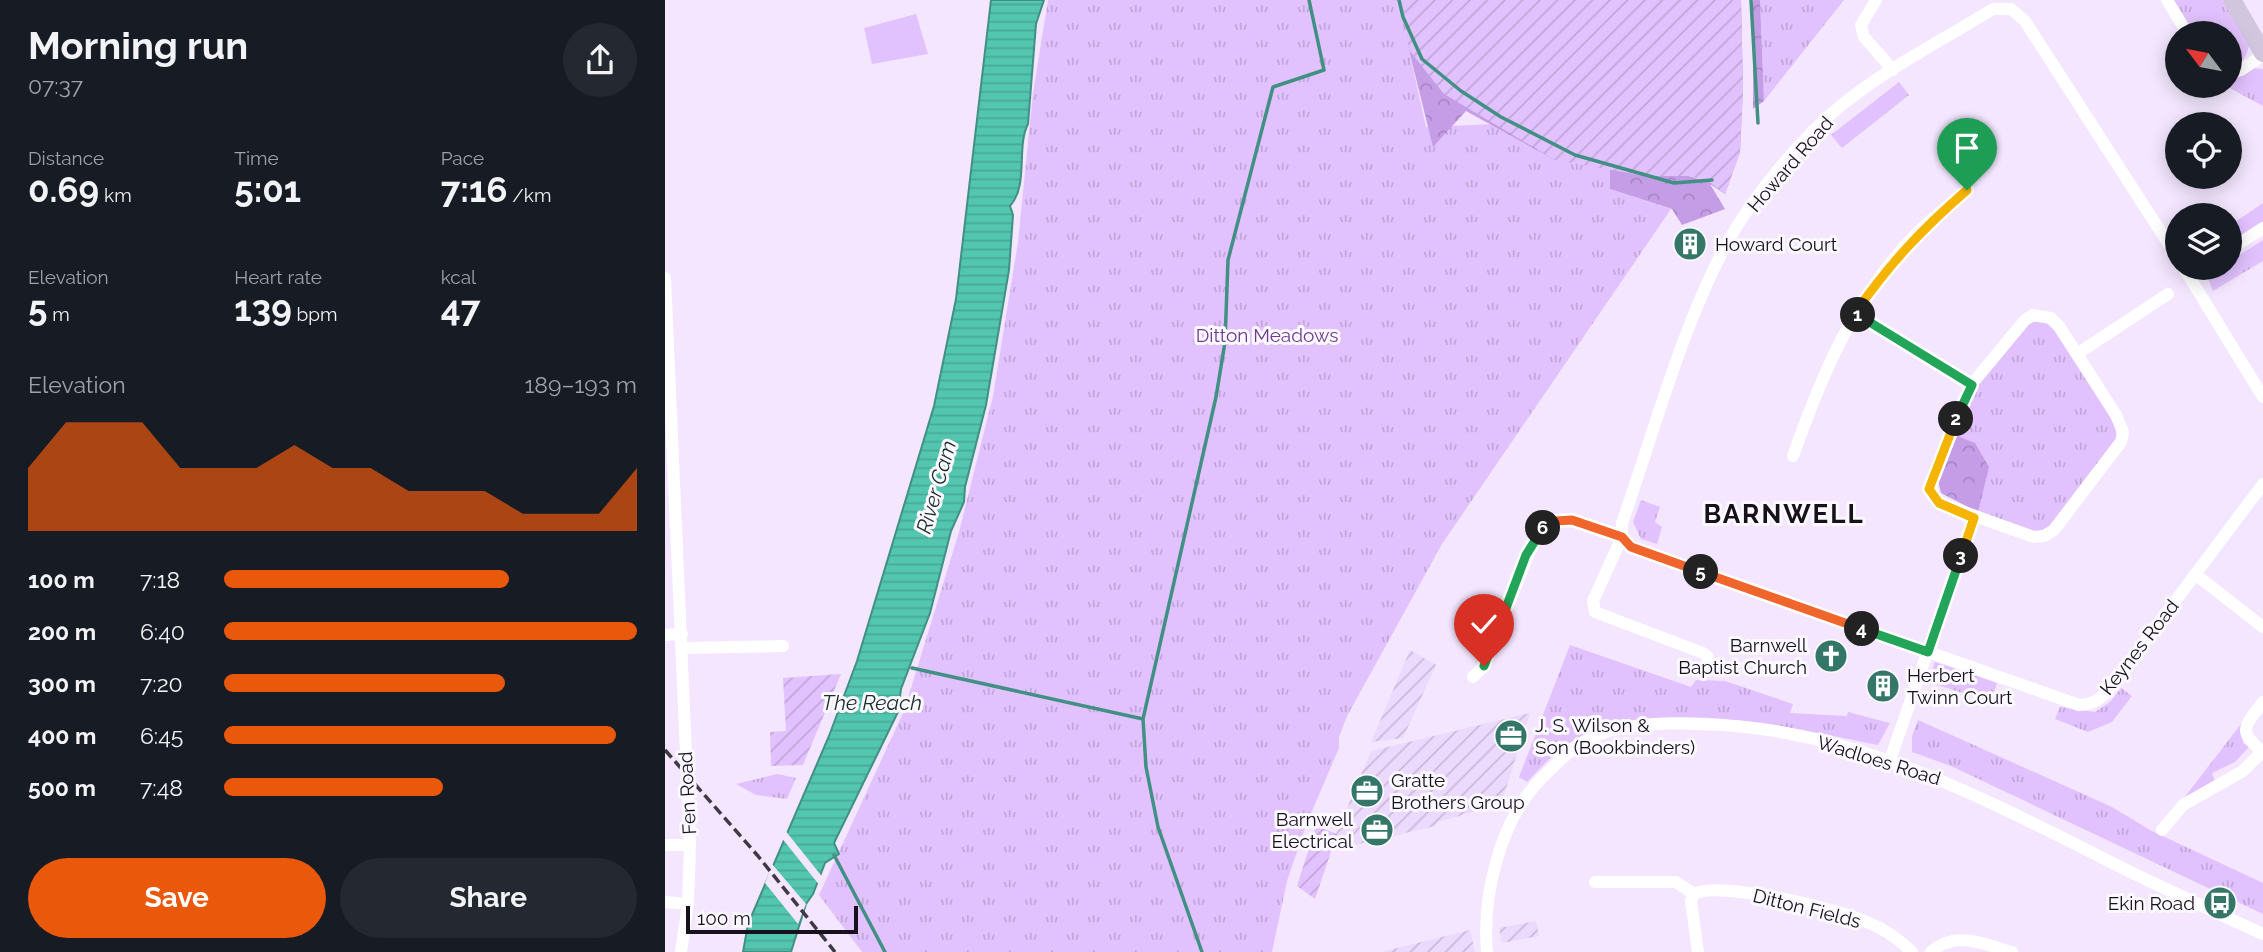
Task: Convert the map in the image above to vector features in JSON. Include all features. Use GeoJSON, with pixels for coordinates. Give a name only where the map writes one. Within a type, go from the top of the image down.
{"type":"FeatureCollection","features":[{"type":"Feature","properties":{"kind":"main road"},"geometry":{"type":"LineString","coordinates":[[2232,0],[2263,54]]}},
{"type":"Feature","properties":{"kind":"street"},"geometry":{"type":"LineString","coordinates":[[1875,0],[1861,25],[1864,37],[1893,71]]}},
{"type":"Feature","properties":{"kind":"street"},"geometry":{"type":"LineString","coordinates":[[2167,0],[2180,21]]}},
{"type":"Feature","properties":{"kind":"street","name":"Howard Road"},"geometry":{"type":"LineString","coordinates":[[1709,666],[1708,657],[1703,653],[1595,612],[1596,593],[1622,537],[1622,523],[1688,334],[1726,245],[1764,190],[1813,131],[1840,107],[1893,71],[1993,9],[2002,7],[2019,14],[2165,239]]}},
{"type":"Feature","properties":{"kind":"street"},"geometry":{"type":"LineString","coordinates":[[2242,69],[2263,54]]}},
{"type":"Feature","properties":{"kind":"street"},"geometry":{"type":"LineString","coordinates":[[1793,457],[1817,386],[1855,313],[1918,232],[1967,189]]}},
{"type":"Feature","properties":{"kind":"street"},"geometry":{"type":"LineString","coordinates":[[2242,242],[2263,228]]}},
{"type":"Feature","properties":{"kind":"street","name":"Fen Road"},"geometry":{"type":"LineString","coordinates":[[665,278],[683,648],[684,771],[690,845],[688,904],[681,952]]}},
{"type":"Feature","properties":{"kind":"street"},"geometry":{"type":"LineString","coordinates":[[2192,280],[2263,397]]}},
{"type":"Feature","properties":{"kind":"street"},"geometry":{"type":"LineString","coordinates":[[2077,354],[2168,294]]}},
{"type":"Feature","properties":{"kind":"street"},"geometry":{"type":"LineString","coordinates":[[1855,313],[1972,385]]}},
{"type":"Feature","properties":{"kind":"street"},"geometry":{"type":"LineString","coordinates":[[2033,315],[2051,318],[2116,415],[2123,432],[2121,442],[2054,530],[2044,536],[2034,537],[1974,518],[1939,503],[1929,489],[1972,385],[2025,320],[2033,315]]}},
{"type":"Feature","properties":{"kind":"street","name":"Keynes Road"},"geometry":{"type":"LineString","coordinates":[[1928,652],[2079,705],[2096,702],[2110,688],[2263,484]]}},
{"type":"Feature","properties":{"kind":"street"},"geometry":{"type":"LineString","coordinates":[[1891,760],[1974,518]]}},
{"type":"Feature","properties":{"kind":"street"},"geometry":{"type":"LineString","coordinates":[[1473,677],[1484,666],[1526,555],[1545,526],[1556,521],[1572,520],[1622,537],[1631,547],[1928,652]]}},
{"type":"Feature","properties":{"kind":"street"},"geometry":{"type":"LineString","coordinates":[[2195,575],[2263,627]]}},
{"type":"Feature","properties":{"kind":"street"},"geometry":{"type":"LineString","coordinates":[[665,635],[682,634]]}},
{"type":"Feature","properties":{"kind":"street"},"geometry":{"type":"LineString","coordinates":[[683,648],[783,646]]}},
{"type":"Feature","properties":{"kind":"street"},"geometry":{"type":"LineString","coordinates":[[2162,830],[2183,805],[2243,771],[2263,752],[2246,738],[2245,732],[2246,724],[2263,702]]}},
{"type":"Feature","properties":{"kind":"street","name":"Wadloes Road"},"geometry":{"type":"LineString","coordinates":[[1487,952],[1484,918],[1494,866],[1527,794],[1584,741],[1603,733],[1639,725],[1717,724],[1752,728],[1798,736],[1891,760],[1939,777],[2017,813],[2263,934]]}},
{"type":"Feature","properties":{"kind":"street"},"geometry":{"type":"LineString","coordinates":[[665,845],[690,845]]}},
{"type":"Feature","properties":{"kind":"street","name":"Ditton Fields"},"geometry":{"type":"LineString","coordinates":[[1595,882],[1677,882],[1694,894],[1708,889],[1734,891],[1822,908],[1885,930],[1912,952]]}},
{"type":"Feature","properties":{"kind":"street"},"geometry":{"type":"LineString","coordinates":[[1694,894],[1691,901],[1698,952]]}},
{"type":"Feature","properties":{"kind":"street"},"geometry":{"type":"LineString","coordinates":[[665,902],[688,904]]}},
{"type":"Feature","properties":{"kind":"street"},"geometry":{"type":"LineString","coordinates":[[1931,952],[1949,940],[1960,939],[2012,952]]}},
{"type":"Feature","properties":{"kind":"shaded area"},"geometry":{"type":"Polygon","coordinates":[[[1410,650],[1436,665],[1403,738],[1371,742],[1410,650]]]}},
{"type":"Feature","properties":{"kind":"shaded area"},"geometry":{"type":"Polygon","coordinates":[[[1530,713],[1501,804],[1438,822],[1435,826],[1329,851],[1371,751],[1530,713]]]}},
{"type":"Feature","properties":{"kind":"shaded area"},"geometry":{"type":"Polygon","coordinates":[[[1536,921],[1539,936],[1502,943],[1499,928],[1536,921]]]}},
{"type":"Feature","properties":{"kind":"shaded area"},"geometry":{"type":"Polygon","coordinates":[[[1470,930],[1475,952],[1381,952],[1470,930]]]}},
{"type":"Feature","properties":{"kind":"green space","name":"Ditton Meadows"},"geometry":{"type":"Polygon","coordinates":[[[1048,0],[1403,0],[1409,50],[1426,127],[1497,124],[1555,160],[1611,168],[1610,189],[1671,209],[1442,544],[1347,716],[1339,737],[1339,748],[1306,825],[1287,881],[1272,952],[862,952],[819,895],[904,711],[959,532],[993,396],[1018,242],[1033,93],[1048,0]]]}},
{"type":"Feature","properties":{"kind":"green space"},"geometry":{"type":"Polygon","coordinates":[[[1403,0],[1646,176],[1689,176],[1708,182],[1741,0],[1743,88],[1740,152],[1725,194],[1710,184],[1725,209],[1682,225],[1672,209],[1610,189],[1610,168],[1555,160],[1466,111],[1433,147],[1409,50],[1403,0]]]}},
{"type":"Feature","properties":{"kind":"green space"},"geometry":{"type":"Polygon","coordinates":[[[1403,0],[1741,0],[1743,88],[1740,152],[1725,194],[1708,181],[1689,176],[1646,176],[1555,160],[1444,94],[1409,50],[1403,0]]]}},
{"type":"Feature","properties":{"kind":"green space"},"geometry":{"type":"Polygon","coordinates":[[[1753,0],[1760,0],[1764,101],[1753,109],[1753,0]]]}},
{"type":"Feature","properties":{"kind":"green space"},"geometry":{"type":"Polygon","coordinates":[[[1760,0],[1844,0],[1764,101],[1760,0]]]}},
{"type":"Feature","properties":{"kind":"green space"},"geometry":{"type":"Polygon","coordinates":[[[2171,0],[2222,0],[2236,21],[2184,21],[2171,0]]]}},
{"type":"Feature","properties":{"kind":"green space"},"geometry":{"type":"Polygon","coordinates":[[[916,14],[928,54],[872,64],[864,28],[916,14]]]}},
{"type":"Feature","properties":{"kind":"green space"},"geometry":{"type":"Polygon","coordinates":[[[2242,30],[2250,42],[2242,60],[2242,30]]]}},
{"type":"Feature","properties":{"kind":"green space"},"geometry":{"type":"Polygon","coordinates":[[[2252,68],[2263,69],[2263,106],[2242,95],[2242,75],[2252,68]]]}},
{"type":"Feature","properties":{"kind":"green space"},"geometry":{"type":"Polygon","coordinates":[[[1899,82],[1909,95],[1842,148],[1831,135],[1899,82]]]}},
{"type":"Feature","properties":{"kind":"green space"},"geometry":{"type":"Polygon","coordinates":[[[2263,203],[2263,224],[2242,237],[2242,217],[2263,203]]]}},
{"type":"Feature","properties":{"kind":"green space"},"geometry":{"type":"Polygon","coordinates":[[[2263,240],[2263,261],[2242,274],[2242,253],[2263,240]]]}},
{"type":"Feature","properties":{"kind":"green space"},"geometry":{"type":"Polygon","coordinates":[[[2209,280],[2231,280],[2213,291],[2209,280]]]}},
{"type":"Feature","properties":{"kind":"green space"},"geometry":{"type":"Polygon","coordinates":[[[2035,319],[2045,321],[2055,332],[2114,423],[2117,437],[2046,530],[2038,533],[1987,516],[1941,493],[1950,440],[1966,403],[1998,356],[2035,319]]]}},
{"type":"Feature","properties":{"kind":"green space"},"geometry":{"type":"Polygon","coordinates":[[[1952,434],[1975,443],[1989,467],[1978,512],[1941,493],[1937,477],[1952,434]]]}},
{"type":"Feature","properties":{"kind":"green space"},"geometry":{"type":"Polygon","coordinates":[[[1641,500],[1660,507],[1655,522],[1662,527],[1657,544],[1641,539],[1633,522],[1641,500]]]}},
{"type":"Feature","properties":{"kind":"green space"},"geometry":{"type":"Polygon","coordinates":[[[1570,645],[1691,687],[1696,680],[1725,681],[1793,704],[1790,713],[1847,716],[1848,712],[1890,723],[1878,745],[1730,719],[1653,718],[1617,724],[1584,735],[1553,756],[1527,782],[1519,777],[1570,645]]]}},
{"type":"Feature","properties":{"kind":"green space"},"geometry":{"type":"Polygon","coordinates":[[[1935,662],[1997,683],[1991,702],[1928,682],[1935,662]]]}},
{"type":"Feature","properties":{"kind":"green space"},"geometry":{"type":"Polygon","coordinates":[[[841,674],[803,765],[771,766],[770,732],[786,731],[783,678],[841,674]]]}},
{"type":"Feature","properties":{"kind":"green space"},"geometry":{"type":"Polygon","coordinates":[[[2121,688],[2132,696],[2112,722],[2088,732],[2055,719],[2060,707],[2095,712],[2110,702],[2121,688]]]}},
{"type":"Feature","properties":{"kind":"green space"},"geometry":{"type":"Polygon","coordinates":[[[1918,720],[2112,807],[2152,831],[2263,883],[2263,914],[1951,766],[1912,752],[1912,736],[1918,720]]]}},
{"type":"Feature","properties":{"kind":"green space"},"geometry":{"type":"Polygon","coordinates":[[[2241,724],[2243,743],[2249,747],[2235,762],[2212,773],[2215,782],[2184,798],[2241,724]]]}},
{"type":"Feature","properties":{"kind":"green space"},"geometry":{"type":"Polygon","coordinates":[[[777,774],[796,778],[787,799],[756,795],[736,784],[777,774]]]}},
{"type":"Feature","properties":{"kind":"green space"},"geometry":{"type":"Polygon","coordinates":[[[1316,826],[1337,834],[1315,899],[1297,886],[1316,826]]]}},
{"type":"Feature","properties":{"kind":"water","name":"The Reach"},"geometry":{"type":"Polygon","coordinates":[[[991,0],[1044,0],[1036,24],[1021,177],[1016,197],[1010,206],[1013,215],[1009,270],[986,405],[965,487],[964,502],[951,531],[930,613],[901,689],[898,712],[834,843],[839,854],[825,863],[813,894],[806,904],[791,952],[743,952],[748,924],[829,736],[857,661],[934,406],[956,299],[991,0]]]}},
{"type":"Feature","properties":{"kind":"pier"},"geometry":{"type":"Polygon","coordinates":[[[784,829],[824,879],[820,886],[781,837],[784,829]]]}},
{"type":"Feature","properties":{"kind":"pier"},"geometry":{"type":"Polygon","coordinates":[[[772,864],[806,904],[798,924],[765,883],[772,864]]]}},
{"type":"Feature","properties":{"kind":"waterway"},"geometry":{"type":"LineString","coordinates":[[1202,952],[1158,827],[1146,767],[1143,719],[1216,397],[1225,342],[1228,260],[1273,87],[1324,70],[1309,0]]}},
{"type":"Feature","properties":{"kind":"waterway"},"geometry":{"type":"LineString","coordinates":[[1399,0],[1403,17],[1422,59],[1461,91],[1501,117],[1575,155],[1674,183],[1712,180]]}},
{"type":"Feature","properties":{"kind":"waterway"},"geometry":{"type":"LineString","coordinates":[[1751,0],[1758,123]]}},
{"type":"Feature","properties":{"kind":"waterway"},"geometry":{"type":"LineString","coordinates":[[912,668],[1143,719]]}},
{"type":"Feature","properties":{"kind":"waterway"},"geometry":{"type":"LineString","coordinates":[[834,855],[885,952]]}},
{"type":"Feature","properties":{"kind":"railway"},"geometry":{"type":"LineString","coordinates":[[665,750],[758,856],[835,952]]}},
{"type":"Feature","properties":{"kind":"place","name":"Howard Court"},"geometry":{"type":"Point","coordinates":[1690,244]}},
{"type":"Feature","properties":{"kind":"place","name":"Barnwell Baptist Church"},"geometry":{"type":"Point","coordinates":[1831,656]}},
{"type":"Feature","properties":{"kind":"place","name":"Herbert Twinn Court"},"geometry":{"type":"Point","coordinates":[1883,686]}},
{"type":"Feature","properties":{"kind":"place","name":"J. S. Wilson & Son (Bookbinders)"},"geometry":{"type":"Point","coordinates":[1511,736]}},
{"type":"Feature","properties":{"kind":"place","name":"Gratte Brothers Group"},"geometry":{"type":"Point","coordinates":[1367,791]}},
{"type":"Feature","properties":{"kind":"place","name":"Barnwell Electrical"},"geometry":{"type":"Point","coordinates":[1377,830]}},
{"type":"Feature","properties":{"kind":"place","name":"Ekin Road"},"geometry":{"type":"Point","coordinates":[2220,903]}},
{"type":"Feature","properties":{"kind":"district","name":"BARNWELL"},"geometry":{"type":"Point","coordinates":[1784,514]}},
{"type":"Feature","properties":{"kind":"route"},"geometry":{"type":"LineString","coordinates":[[1484,666],[1535,538],[1545,526],[1556,521],[1572,520],[1622,537],[1631,547],[1928,652],[1974,518],[1934,500],[1929,489],[1930,482],[1972,385],[1855,313],[1918,232],[1967,190]]}},
{"type":"Feature","properties":{"kind":"water label","name":"River Cam"},"geometry":{"type":"Point","coordinates":[936,487]}}]}
